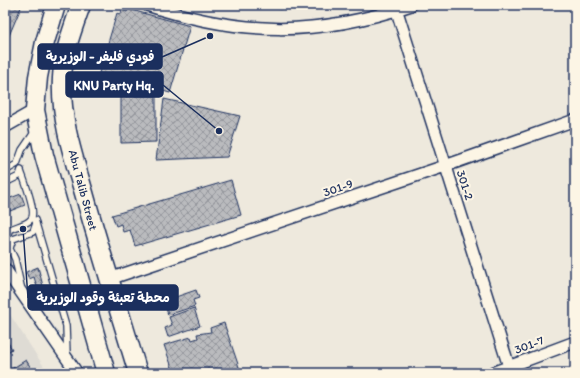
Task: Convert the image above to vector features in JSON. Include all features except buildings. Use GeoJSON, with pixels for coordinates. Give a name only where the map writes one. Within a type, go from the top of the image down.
{"type":"FeatureCollection","features":[{"type":"Feature","properties":{"kind":"main road"},"geometry":{"type":"LineString","coordinates":[[56,5],[44,42],[38,77],[36,115],[44,155],[106,373]]}},
{"type":"Feature","properties":{"kind":"main road","name":"Abu Talib Street"},"geometry":{"type":"LineString","coordinates":[[81,5],[69,41],[62,78],[64,112],[74,161],[138,373]]}},
{"type":"Feature","properties":{"kind":"street"},"geometry":{"type":"LineString","coordinates":[[148,5],[213,24],[266,30],[306,29],[345,24],[396,8],[411,5]]}},
{"type":"Feature","properties":{"kind":"street","name":"301-2"},"geometry":{"type":"LineString","coordinates":[[396,8],[510,370]]}},
{"type":"Feature","properties":{"kind":"street"},"geometry":{"type":"LineString","coordinates":[[5,126],[36,115]]}},
{"type":"Feature","properties":{"kind":"street","name":"301-9"},"geometry":{"type":"LineString","coordinates":[[109,279],[445,166],[575,120]]}},
{"type":"Feature","properties":{"kind":"street"},"geometry":{"type":"LineString","coordinates":[[5,269],[77,373]]}},
{"type":"Feature","properties":{"kind":"street","name":"301-7"},"geometry":{"type":"LineString","coordinates":[[492,373],[510,370],[575,342]]}},
{"type":"Feature","properties":{"kind":"lane"},"geometry":{"type":"LineString","coordinates":[[5,171],[12,169],[18,161],[22,150],[35,132],[36,115]]}},
{"type":"Feature","properties":{"kind":"lane"},"geometry":{"type":"LineString","coordinates":[[18,161],[66,326],[68,340],[66,358]]}},
{"type":"Feature","properties":{"kind":"lane"},"geometry":{"type":"LineString","coordinates":[[5,183],[17,178],[21,171]]}},
{"type":"Feature","properties":{"kind":"lane"},"geometry":{"type":"LineString","coordinates":[[10,249],[8,232],[12,228],[31,220],[32,209]]}},
{"type":"Feature","properties":{"kind":"lane"},"geometry":{"type":"LineString","coordinates":[[10,249],[13,239],[34,231],[35,220]]}},
{"type":"Feature","properties":{"kind":"lane"},"geometry":{"type":"LineString","coordinates":[[5,240],[10,249],[27,300]]}},
{"type":"Feature","properties":{"kind":"shaded area"},"geometry":{"type":"Polygon","coordinates":[[[5,307],[48,373],[5,373],[5,307]]]}},
{"type":"Feature","properties":{"kind":"place","name":"فودي فليفر - الوزيرية"},"geometry":{"type":"Point","coordinates":[210,36]}},
{"type":"Feature","properties":{"kind":"place","name":"KNU Party Hq."},"geometry":{"type":"Point","coordinates":[219,131]}},
{"type":"Feature","properties":{"kind":"place","name":"محطة تعبئة وقود الوزيرية"},"geometry":{"type":"Point","coordinates":[23,229]}}]}
